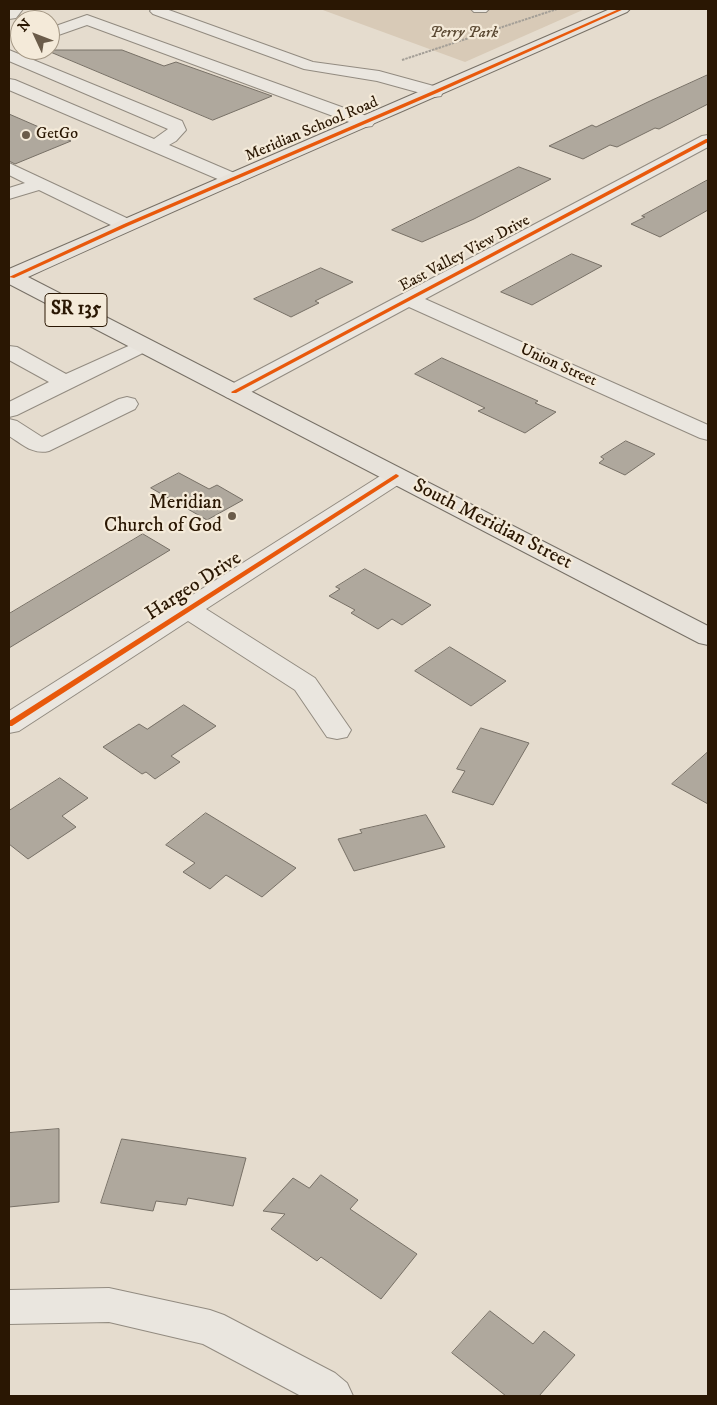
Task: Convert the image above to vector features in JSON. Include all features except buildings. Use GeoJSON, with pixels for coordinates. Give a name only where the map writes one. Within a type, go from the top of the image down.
{"type":"FeatureCollection","features":[{"type":"Feature","properties":{"kind":"main road","name":"Meridian School Road"},"geometry":{"type":"LineString","coordinates":[[10,277],[622,9]]}},
{"type":"Feature","properties":{"kind":"main road","name":"South Meridian Street"},"geometry":{"type":"LineString","coordinates":[[10,277],[708,637]]}},
{"type":"Feature","properties":{"kind":"street"},"geometry":{"type":"LineString","coordinates":[[158,11],[310,66],[379,76],[435,92]]}},
{"type":"Feature","properties":{"kind":"street"},"geometry":{"type":"LineString","coordinates":[[60,29],[86,20],[366,122]]}},
{"type":"Feature","properties":{"kind":"street"},"geometry":{"type":"LineString","coordinates":[[9,55],[176,126],[177,130],[174,134],[155,146]]}},
{"type":"Feature","properties":{"kind":"street"},"geometry":{"type":"LineString","coordinates":[[13,88],[233,179]]}},
{"type":"Feature","properties":{"kind":"street","name":"East Valley View Drive"},"geometry":{"type":"LineString","coordinates":[[234,392],[708,140]]}},
{"type":"Feature","properties":{"kind":"street"},"geometry":{"type":"LineString","coordinates":[[9,168],[126,225]]}},
{"type":"Feature","properties":{"kind":"street"},"geometry":{"type":"LineString","coordinates":[[9,194],[41,183]]}},
{"type":"Feature","properties":{"kind":"street","name":"Union Street"},"geometry":{"type":"LineString","coordinates":[[408,299],[698,429]]}},
{"type":"Feature","properties":{"kind":"street"},"geometry":{"type":"LineString","coordinates":[[9,410],[144,345]]}},
{"type":"Feature","properties":{"kind":"street"},"geometry":{"type":"LineString","coordinates":[[9,352],[66,383]]}},
{"type":"Feature","properties":{"kind":"street"},"geometry":{"type":"LineString","coordinates":[[9,426],[41,446],[127,404]]}},
{"type":"Feature","properties":{"kind":"street"},"geometry":{"type":"LineString","coordinates":[[698,429],[708,412]]}},
{"type":"Feature","properties":{"kind":"street","name":"Hargeo Drive"},"geometry":{"type":"LineString","coordinates":[[9,724],[396,476]]}},
{"type":"Feature","properties":{"kind":"street"},"geometry":{"type":"LineString","coordinates":[[189,610],[305,684],[337,730]]}},
{"type":"Feature","properties":{"kind":"street"},"geometry":{"type":"LineString","coordinates":[[9,1307],[109,1305],[210,1328],[321,1386],[333,1396]]}},
{"type":"Feature","properties":{"kind":"path"},"geometry":{"type":"LineString","coordinates":[[401,60],[557,9]]}},
{"type":"Feature","properties":{"kind":"green space","name":"Perry Park"},"geometry":{"type":"Polygon","coordinates":[[[320,9],[585,9],[465,62],[320,9]]]}},
{"type":"Feature","properties":{"kind":"cycle path"},"geometry":{"type":"LineString","coordinates":[[12,277],[126,225],[622,9]]}},
{"type":"Feature","properties":{"kind":"cycle path"},"geometry":{"type":"LineString","coordinates":[[234,392],[708,140]]}},
{"type":"Feature","properties":{"kind":"cycle path"},"geometry":{"type":"LineString","coordinates":[[9,724],[396,476]]}},
{"type":"Feature","properties":{"kind":"place","name":"GetGo"},"geometry":{"type":"Point","coordinates":[26,135]}},
{"type":"Feature","properties":{"kind":"place","name":"Meridian Church of God"},"geometry":{"type":"Point","coordinates":[232,516]}}]}
